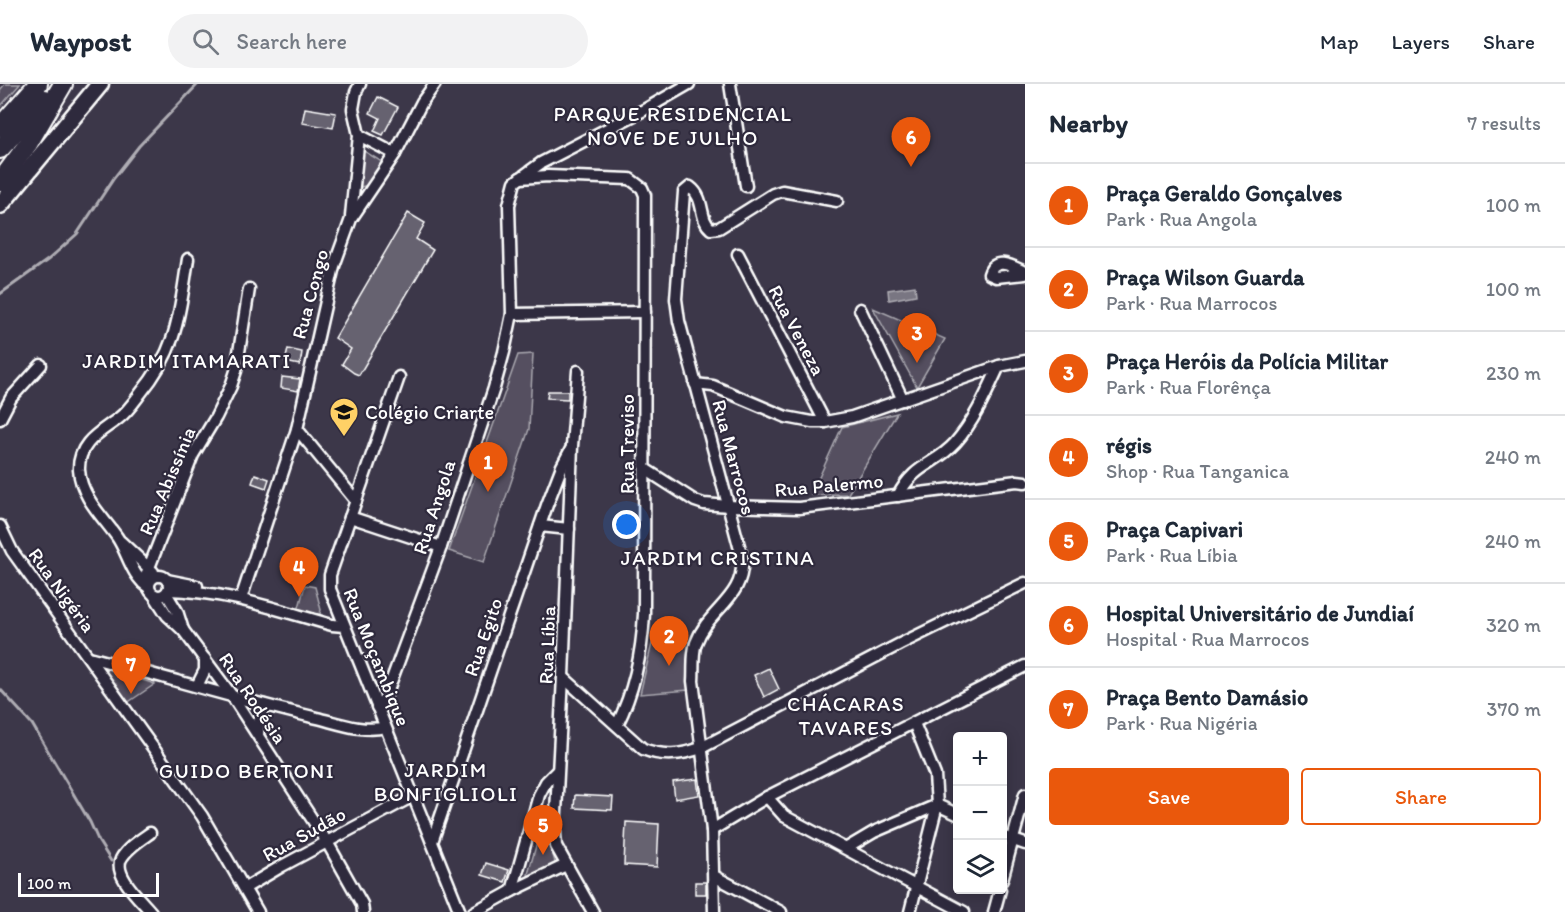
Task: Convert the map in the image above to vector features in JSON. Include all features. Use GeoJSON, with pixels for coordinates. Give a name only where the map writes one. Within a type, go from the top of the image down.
{"type":"FeatureCollection","features":[{"type":"Feature","properties":{"kind":"highway"},"geometry":{"type":"LineString","coordinates":[[0,127],[38,84]]}},
{"type":"Feature","properties":{"kind":"highway"},"geometry":{"type":"LineString","coordinates":[[0,149],[60,84]]}},
{"type":"Feature","properties":{"kind":"highway"},"geometry":{"type":"LineString","coordinates":[[0,182],[28,144],[60,84]]}},
{"type":"Feature","properties":{"kind":"highway"},"geometry":{"type":"LineString","coordinates":[[0,206],[100,84]]}},
{"type":"Feature","properties":{"kind":"street"},"geometry":{"type":"LineString","coordinates":[[351,219],[359,135],[353,109],[360,84]]}},
{"type":"Feature","properties":{"kind":"street","name":"Rua Congo"},"geometry":{"type":"LineString","coordinates":[[241,599],[297,429],[334,266],[351,219],[395,154],[422,102],[435,84]]}},
{"type":"Feature","properties":{"kind":"street"},"geometry":{"type":"LineString","coordinates":[[520,178],[541,163],[689,84]]}},
{"type":"Feature","properties":{"kind":"street"},"geometry":{"type":"LineString","coordinates":[[730,84],[746,186]]}},
{"type":"Feature","properties":{"kind":"street"},"geometry":{"type":"LineString","coordinates":[[359,135],[395,154]]}},
{"type":"Feature","properties":{"kind":"street","name":"Rua Treviso"},"geometry":{"type":"LineString","coordinates":[[520,178],[548,176],[630,178],[642,188],[645,195],[643,644],[635,680],[617,725]]}},
{"type":"Feature","properties":{"kind":"street","name":"Rua Angola"},"geometry":{"type":"LineString","coordinates":[[377,707],[385,698],[441,547],[504,352],[512,314],[509,205],[515,182],[520,178]]}},
{"type":"Feature","properties":{"kind":"street","name":"Rua Marrocos"},"geometry":{"type":"LineString","coordinates":[[714,912],[712,830],[693,681],[695,644],[713,615],[729,600],[739,584],[743,569],[729,506],[679,321],[676,299],[684,192],[690,187],[698,194],[706,225],[711,229],[719,228],[773,194],[782,191],[837,201]]}},
{"type":"Feature","properties":{"kind":"street","name":"Rua Veneza"},"geometry":{"type":"LineString","coordinates":[[738,254],[825,422]]}},
{"type":"Feature","properties":{"kind":"street"},"geometry":{"type":"LineString","coordinates":[[120,542],[89,500],[82,485],[79,469],[81,458],[94,434],[121,417],[141,394],[170,348],[177,329],[188,259]]}},
{"type":"Feature","properties":{"kind":"street","name":"Rua Abissínia"},"geometry":{"type":"LineString","coordinates":[[149,588],[162,582],[194,455],[231,386],[236,371],[249,289]]}},
{"type":"Feature","properties":{"kind":"street"},"geometry":{"type":"LineString","coordinates":[[860,309],[903,400]]}},
{"type":"Feature","properties":{"kind":"street"},"geometry":{"type":"LineString","coordinates":[[512,314],[645,312]]}},
{"type":"Feature","properties":{"kind":"street"},"geometry":{"type":"LineString","coordinates":[[695,384],[713,386],[786,417],[825,422],[852,417],[999,366],[1025,361]]}},
{"type":"Feature","properties":{"kind":"street"},"geometry":{"type":"LineString","coordinates":[[0,419],[11,398],[41,365]]}},
{"type":"Feature","properties":{"kind":"street"},"geometry":{"type":"LineString","coordinates":[[898,496],[906,481],[916,470],[945,452],[955,442],[988,390],[999,366]]}},
{"type":"Feature","properties":{"kind":"street","name":"Rua Líbia"},"geometry":{"type":"LineString","coordinates":[[578,371],[572,446],[564,677],[555,804],[555,838],[556,846],[593,912]]}},
{"type":"Feature","properties":{"kind":"street","name":"Rua Moçambique"},"geometry":{"type":"LineString","coordinates":[[399,377],[330,575],[330,589],[460,912]]}},
{"type":"Feature","properties":{"kind":"street"},"geometry":{"type":"LineString","coordinates":[[297,429],[356,501]]}},
{"type":"Feature","properties":{"kind":"street","name":"Rua Egito"},"geometry":{"type":"LineString","coordinates":[[432,842],[540,526],[562,466],[572,446]]}},
{"type":"Feature","properties":{"kind":"street","name":"Rua Palermo"},"geometry":{"type":"LineString","coordinates":[[645,469],[695,501],[729,506],[799,508],[1025,482]]}},
{"type":"Feature","properties":{"kind":"street"},"geometry":{"type":"LineString","coordinates":[[350,517],[441,547]]}},
{"type":"Feature","properties":{"kind":"street","name":"Rua Nigéria"},"geometry":{"type":"LineString","coordinates":[[0,526],[12,551],[196,808],[258,912]]}},
{"type":"Feature","properties":{"kind":"street"},"geometry":{"type":"LineString","coordinates":[[540,526],[569,529]]}},
{"type":"Feature","properties":{"kind":"street","name":"Rua Rodésia"},"geometry":{"type":"LineString","coordinates":[[120,542],[162,582],[177,611],[183,630]]}},
{"type":"Feature","properties":{"kind":"street","name":"Rua Rodésia"},"geometry":{"type":"LineString","coordinates":[[120,542],[130,565],[167,615],[183,630],[205,659],[258,735],[327,842],[362,904],[363,912]]}},
{"type":"Feature","properties":{"kind":"street"},"geometry":{"type":"LineString","coordinates":[[149,588],[160,596],[162,582],[241,599],[332,625],[344,626]]}},
{"type":"Feature","properties":{"kind":"street"},"geometry":{"type":"LineString","coordinates":[[564,677],[643,749],[655,754],[670,756],[701,748],[900,644],[1025,583]]}},
{"type":"Feature","properties":{"kind":"street"},"geometry":{"type":"LineString","coordinates":[[89,657],[264,705],[356,727],[375,730],[385,727]]}},
{"type":"Feature","properties":{"kind":"street"},"geometry":{"type":"LineString","coordinates":[[197,686],[202,678],[205,659]]}},
{"type":"Feature","properties":{"kind":"street"},"geometry":{"type":"LineString","coordinates":[[712,830],[767,797],[1025,666]]}},
{"type":"Feature","properties":{"kind":"street"},"geometry":{"type":"LineString","coordinates":[[258,735],[264,705]]}},
{"type":"Feature","properties":{"kind":"street"},"geometry":{"type":"LineString","coordinates":[[910,912],[937,805],[935,775],[914,723]]}},
{"type":"Feature","properties":{"kind":"street"},"geometry":{"type":"LineString","coordinates":[[512,891],[539,795],[546,782],[557,771]]}},
{"type":"Feature","properties":{"kind":"street"},"geometry":{"type":"LineString","coordinates":[[1025,794],[1007,838],[1025,844]]}},
{"type":"Feature","properties":{"kind":"street","name":"Rua Sudão"},"geometry":{"type":"LineString","coordinates":[[245,888],[413,796]]}},
{"type":"Feature","properties":{"kind":"street"},"geometry":{"type":"LineString","coordinates":[[767,797],[784,816],[964,912]]}},
{"type":"Feature","properties":{"kind":"street"},"geometry":{"type":"LineString","coordinates":[[531,823],[543,809],[555,804]]}},
{"type":"Feature","properties":{"kind":"street"},"geometry":{"type":"LineString","coordinates":[[847,848],[874,832],[937,805],[953,812]]}},
{"type":"Feature","properties":{"kind":"street"},"geometry":{"type":"LineString","coordinates":[[150,833],[126,852],[120,862],[120,868],[123,878],[151,912]]}},
{"type":"Feature","properties":{"kind":"street"},"geometry":{"type":"LineString","coordinates":[[474,912],[566,865]]}},
{"type":"Feature","properties":{"kind":"street"},"geometry":{"type":"LineString","coordinates":[[714,876],[781,912]]}},
{"type":"Feature","properties":{"kind":"street"},"geometry":{"type":"LineString","coordinates":[[994,912],[999,894]]}},
{"type":"Feature","properties":{"kind":"shaded area"},"geometry":{"type":"Polygon","coordinates":[[[5,84],[20,84],[0,107],[0,90],[5,84]]]}},
{"type":"Feature","properties":{"kind":"shaded area"},"geometry":{"type":"Polygon","coordinates":[[[364,151],[382,162],[380,169],[368,185],[361,187],[358,184],[360,159],[364,151]]]}},
{"type":"Feature","properties":{"kind":"shaded area"},"geometry":{"type":"Polygon","coordinates":[[[915,286],[916,295],[889,300],[888,290],[915,286]]]}},
{"type":"Feature","properties":{"kind":"shaded area"},"geometry":{"type":"Polygon","coordinates":[[[873,308],[945,339],[917,387],[873,308]]]}},
{"type":"Feature","properties":{"kind":"shaded area"},"geometry":{"type":"Polygon","coordinates":[[[533,354],[529,429],[484,562],[449,551],[518,355],[533,354]]]}},
{"type":"Feature","properties":{"kind":"shaded area"},"geometry":{"type":"Polygon","coordinates":[[[897,413],[848,494],[811,495],[842,427],[897,413]]]}},
{"type":"Feature","properties":{"kind":"shaded area"},"geometry":{"type":"Polygon","coordinates":[[[305,585],[315,587],[321,610],[319,617],[297,615],[305,585]]]}},
{"type":"Feature","properties":{"kind":"shaded area"},"geometry":{"type":"Polygon","coordinates":[[[653,639],[691,642],[689,690],[640,694],[653,639]]]}},
{"type":"Feature","properties":{"kind":"shaded area"},"geometry":{"type":"Polygon","coordinates":[[[104,668],[155,684],[127,703],[104,668]]]}},
{"type":"Feature","properties":{"kind":"shaded area"},"geometry":{"type":"Polygon","coordinates":[[[544,828],[551,831],[549,842],[555,865],[529,877],[540,832],[544,828]]]}},
{"type":"Feature","properties":{"kind":"building"},"geometry":{"type":"Polygon","coordinates":[[[378,97],[398,107],[383,135],[374,131],[380,118],[370,113],[378,97]]]}},
{"type":"Feature","properties":{"kind":"building"},"geometry":{"type":"Polygon","coordinates":[[[305,108],[336,113],[333,128],[302,123],[305,108]]]}},
{"type":"Feature","properties":{"kind":"building"},"geometry":{"type":"Polygon","coordinates":[[[408,213],[425,223],[416,239],[433,250],[359,375],[342,364],[351,349],[335,338],[408,213]]]}},
{"type":"Feature","properties":{"kind":"building"},"geometry":{"type":"Polygon","coordinates":[[[288,349],[302,352],[300,365],[285,362],[288,349]]]}},
{"type":"Feature","properties":{"kind":"building"},"geometry":{"type":"Polygon","coordinates":[[[282,377],[300,379],[298,391],[281,388],[282,377]]]}},
{"type":"Feature","properties":{"kind":"building"},"geometry":{"type":"Polygon","coordinates":[[[548,391],[568,391],[568,399],[547,398],[548,391]]]}},
{"type":"Feature","properties":{"kind":"building"},"geometry":{"type":"Polygon","coordinates":[[[255,474],[269,479],[266,488],[252,483],[255,474]]]}},
{"type":"Feature","properties":{"kind":"building"},"geometry":{"type":"Polygon","coordinates":[[[769,668],[779,689],[764,697],[754,675],[769,668]]]}},
{"type":"Feature","properties":{"kind":"building"},"geometry":{"type":"Polygon","coordinates":[[[697,779],[699,795],[675,799],[673,782],[697,779]]]}},
{"type":"Feature","properties":{"kind":"building"},"geometry":{"type":"Polygon","coordinates":[[[575,795],[613,797],[612,810],[574,808],[575,795]]]}},
{"type":"Feature","properties":{"kind":"building"},"geometry":{"type":"Polygon","coordinates":[[[626,822],[659,824],[657,867],[624,865],[626,822]]]}},
{"type":"Feature","properties":{"kind":"building"},"geometry":{"type":"Polygon","coordinates":[[[486,863],[509,870],[505,882],[482,875],[486,863]]]}},
{"type":"Feature","properties":{"kind":"building"},"geometry":{"type":"Polygon","coordinates":[[[695,882],[706,882],[706,894],[695,894],[695,882]]]}},
{"type":"Feature","properties":{"kind":"waterway"},"geometry":{"type":"LineString","coordinates":[[0,294],[49,259],[77,234],[114,178],[139,146],[198,84]]}},
{"type":"Feature","properties":{"kind":"waterway"},"geometry":{"type":"LineString","coordinates":[[0,689],[32,724],[111,861]]}},
{"type":"Feature","properties":{"kind":"place","name":"Hospital Universitário de Jundiaí"},"geometry":{"type":"Point","coordinates":[911,167]}},
{"type":"Feature","properties":{"kind":"place","name":"Praça Heróis da Polícia Militar"},"geometry":{"type":"Point","coordinates":[917,363]}},
{"type":"Feature","properties":{"kind":"place","name":"Colégio Criarte"},"geometry":{"type":"Point","coordinates":[344,438]}},
{"type":"Feature","properties":{"kind":"place","name":"Praça Geraldo Gonçalves"},"geometry":{"type":"Point","coordinates":[488,492]}},
{"type":"Feature","properties":{"kind":"place","name":"régis"},"geometry":{"type":"Point","coordinates":[299,597]}},
{"type":"Feature","properties":{"kind":"place","name":"Praça Wilson Guarda"},"geometry":{"type":"Point","coordinates":[669,666]}},
{"type":"Feature","properties":{"kind":"place","name":"Praça Bento Damásio"},"geometry":{"type":"Point","coordinates":[131,694]}},
{"type":"Feature","properties":{"kind":"place","name":"Praça Capivari"},"geometry":{"type":"Point","coordinates":[543,855]}},
{"type":"Feature","properties":{"kind":"district","name":"PARQUE RESIDENCIAL NOVE DE JULHO"},"geometry":{"type":"Point","coordinates":[673,126]}},
{"type":"Feature","properties":{"kind":"district","name":"JARDIM ITAMARATI"},"geometry":{"type":"Point","coordinates":[187,361]}},
{"type":"Feature","properties":{"kind":"district","name":"JARDIM CRISTINA"},"geometry":{"type":"Point","coordinates":[718,558]}},
{"type":"Feature","properties":{"kind":"district","name":"CHÁCARAS TAVARES"},"geometry":{"type":"Point","coordinates":[846,716]}},
{"type":"Feature","properties":{"kind":"district","name":"GUIDO BERTONI"},"geometry":{"type":"Point","coordinates":[247,771]}},
{"type":"Feature","properties":{"kind":"district","name":"JARDIM BONFIGLIOLI"},"geometry":{"type":"Point","coordinates":[446,782]}}]}
